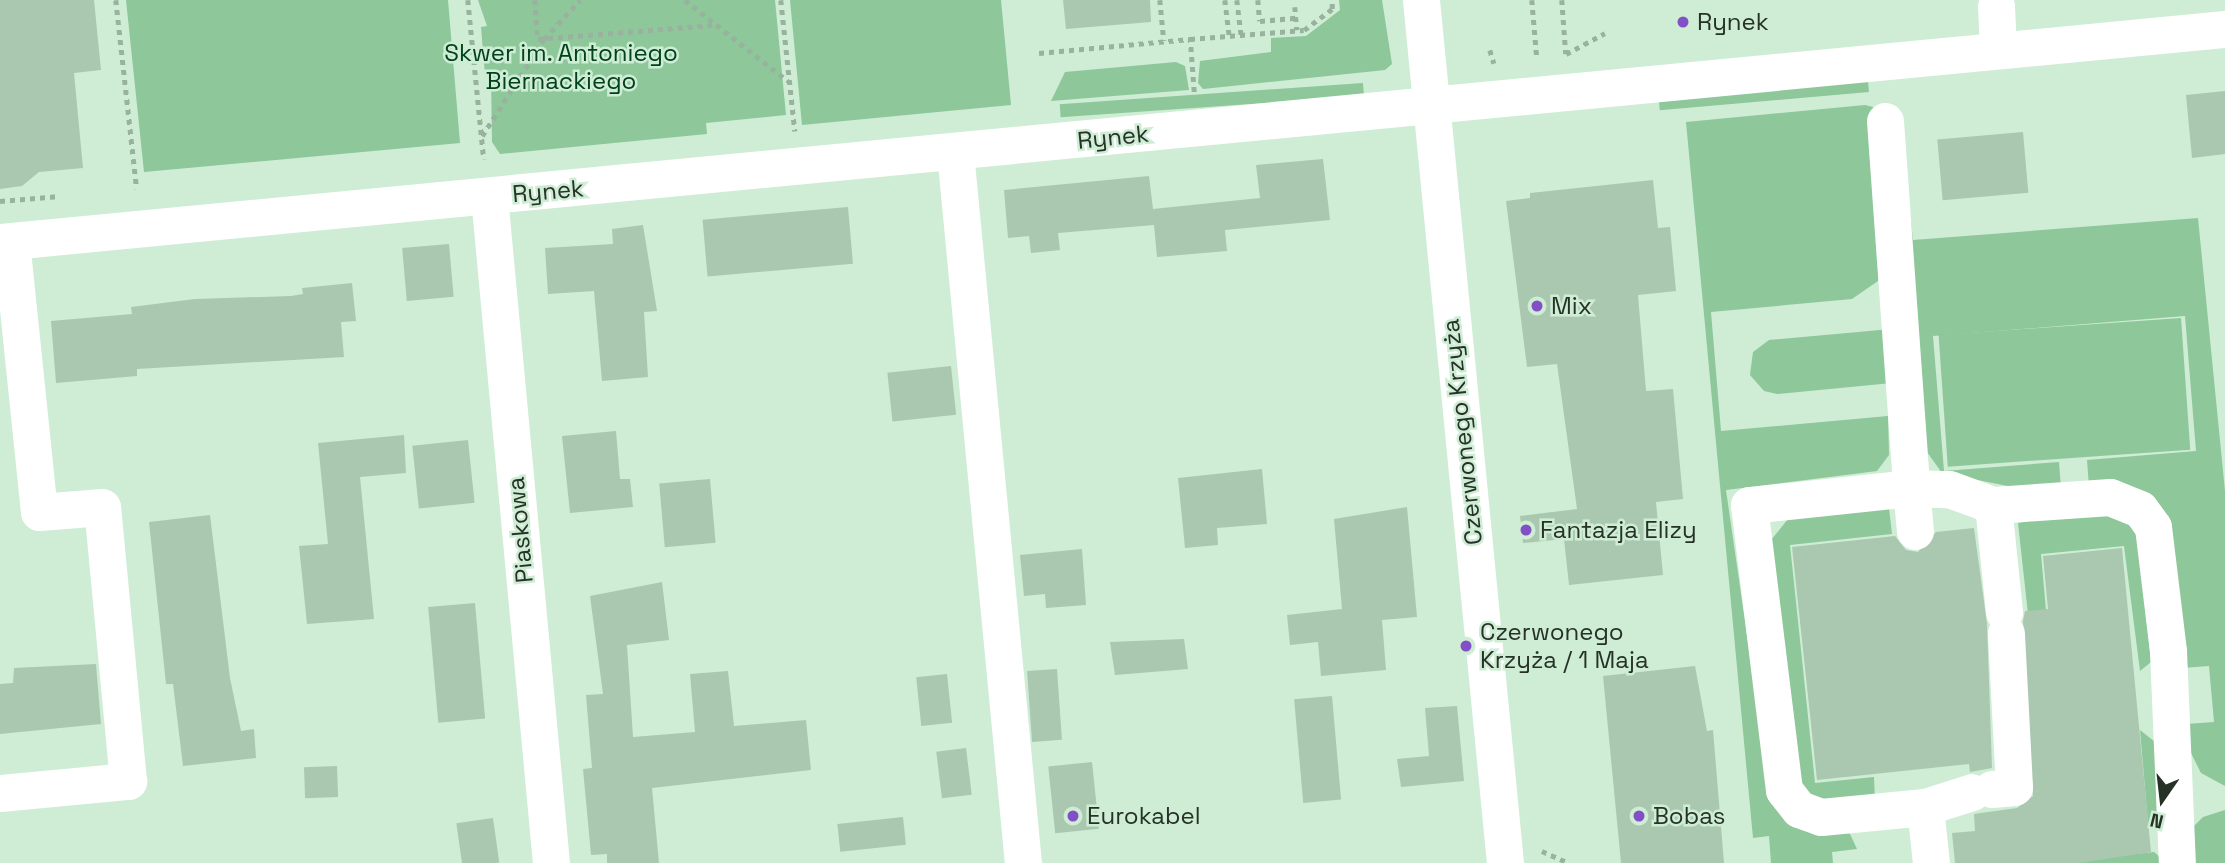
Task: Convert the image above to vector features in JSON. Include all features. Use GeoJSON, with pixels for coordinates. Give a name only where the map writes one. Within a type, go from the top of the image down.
{"type":"FeatureCollection","features":[{"type":"Feature","properties":{"kind":"street","name":"Czerwonego Krzyża"},"geometry":{"type":"LineString","coordinates":[[1421,0],[1431,105],[1520,856]]}},
{"type":"Feature","properties":{"kind":"street"},"geometry":{"type":"LineString","coordinates":[[1996,6],[1998,50]]}},
{"type":"Feature","properties":{"kind":"street","name":"Rynek"},"geometry":{"type":"LineString","coordinates":[[6,241],[487,179],[955,152],[2225,29]]}},
{"type":"Feature","properties":{"kind":"street"},"geometry":{"type":"LineString","coordinates":[[1885,121],[1915,531]]}},
{"type":"Feature","properties":{"kind":"street"},"geometry":{"type":"LineString","coordinates":[[955,152],[1023,863]]}},
{"type":"Feature","properties":{"kind":"street","name":"Piaskowa"},"geometry":{"type":"LineString","coordinates":[[487,179],[551,863]]}},
{"type":"Feature","properties":{"kind":"street"},"geometry":{"type":"LineString","coordinates":[[0,793],[128,781],[102,507],[39,512],[6,241]]}},
{"type":"Feature","properties":{"kind":"street"},"geometry":{"type":"LineString","coordinates":[[1993,505],[2005,623],[2014,787],[1982,790],[1925,807],[1821,817],[1788,797],[1778,774],[1749,505],[1911,488],[1949,489],[1993,505],[2110,497],[2140,509],[2153,527],[2168,650],[2177,863]]}},
{"type":"Feature","properties":{"kind":"street"},"geometry":{"type":"LineString","coordinates":[[1925,807],[1931,863]]}},
{"type":"Feature","properties":{"kind":"path"},"geometry":{"type":"LineString","coordinates":[[116,0],[137,189]]}},
{"type":"Feature","properties":{"kind":"path"},"geometry":{"type":"LineString","coordinates":[[468,0],[487,179]]}},
{"type":"Feature","properties":{"kind":"path"},"geometry":{"type":"LineString","coordinates":[[535,0],[538,39],[712,24]]}},
{"type":"Feature","properties":{"kind":"path"},"geometry":{"type":"LineString","coordinates":[[482,136],[544,38],[580,0]]}},
{"type":"Feature","properties":{"kind":"path"},"geometry":{"type":"LineString","coordinates":[[685,0],[712,24],[789,82]]}},
{"type":"Feature","properties":{"kind":"path"},"geometry":{"type":"LineString","coordinates":[[781,0],[795,132]]}},
{"type":"Feature","properties":{"kind":"path"},"geometry":{"type":"LineString","coordinates":[[1160,0],[1164,41]]}},
{"type":"Feature","properties":{"kind":"path"},"geometry":{"type":"LineString","coordinates":[[1225,0],[1229,36]]}},
{"type":"Feature","properties":{"kind":"path"},"geometry":{"type":"LineString","coordinates":[[1237,0],[1241,35]]}},
{"type":"Feature","properties":{"kind":"path"},"geometry":{"type":"LineString","coordinates":[[1258,0],[1260,21],[1296,18]]}},
{"type":"Feature","properties":{"kind":"path"},"geometry":{"type":"LineString","coordinates":[[1039,53],[1297,30],[1332,9],[1332,0]]}},
{"type":"Feature","properties":{"kind":"path"},"geometry":{"type":"LineString","coordinates":[[1532,0],[1539,69]]}},
{"type":"Feature","properties":{"kind":"path"},"geometry":{"type":"LineString","coordinates":[[1562,0],[1566,54],[1605,33]]}},
{"type":"Feature","properties":{"kind":"path"},"geometry":{"type":"LineString","coordinates":[[1295,7],[1297,30]]}},
{"type":"Feature","properties":{"kind":"path"},"geometry":{"type":"LineString","coordinates":[[1190,39],[1195,96]]}},
{"type":"Feature","properties":{"kind":"path"},"geometry":{"type":"LineString","coordinates":[[1520,856],[1569,863]]}},
{"type":"Feature","properties":{"kind":"green space"},"geometry":{"type":"Polygon","coordinates":[[[126,0],[448,0],[460,143],[144,172],[126,0]]]}},
{"type":"Feature","properties":{"kind":"green space","name":"Skwer im. Antoniego Biernackiego"},"geometry":{"type":"Polygon","coordinates":[[[478,0],[775,0],[786,115],[706,123],[707,134],[500,154],[492,142],[491,76],[485,75],[481,27],[487,26],[478,0]]]}},
{"type":"Feature","properties":{"kind":"green space"},"geometry":{"type":"Polygon","coordinates":[[[790,0],[1001,0],[1011,105],[802,125],[790,0]]]}},
{"type":"Feature","properties":{"kind":"green space"},"geometry":{"type":"Polygon","coordinates":[[[1339,0],[1382,0],[1392,64],[1385,70],[1203,89],[1198,83],[1200,61],[1271,52],[1271,38],[1306,36],[1340,10],[1339,0]]]}},
{"type":"Feature","properties":{"kind":"green space"},"geometry":{"type":"Polygon","coordinates":[[[1176,62],[1185,66],[1189,90],[1051,101],[1065,72],[1176,62]]]}},
{"type":"Feature","properties":{"kind":"green space"},"geometry":{"type":"Polygon","coordinates":[[[1868,81],[1869,92],[1660,110],[1659,99],[1868,81]]]}},
{"type":"Feature","properties":{"kind":"green space"},"geometry":{"type":"Polygon","coordinates":[[[1363,83],[1364,96],[1061,117],[1060,104],[1363,83]]]}},
{"type":"Feature","properties":{"kind":"green space"},"geometry":{"type":"Polygon","coordinates":[[[1865,105],[1873,107],[1885,257],[1878,281],[1852,299],[1711,312],[1721,431],[1888,416],[1889,455],[1877,471],[1726,490],[1766,767],[1850,834],[1857,849],[1832,852],[1833,863],[1771,863],[1769,836],[1753,838],[1686,122],[1865,105]]]}},
{"type":"Feature","properties":{"kind":"green space"},"geometry":{"type":"Polygon","coordinates":[[[1899,105],[1913,240],[2198,218],[2225,491],[2225,786],[2201,773],[2190,751],[2187,724],[2214,722],[2209,666],[2182,668],[2169,538],[2089,487],[2087,460],[2196,451],[2185,316],[1933,336],[1944,471],[2059,462],[2061,489],[2023,489],[1942,473],[1927,452],[1899,105]]]}},
{"type":"Feature","properties":{"kind":"green space"},"geometry":{"type":"Polygon","coordinates":[[[2181,318],[2190,450],[1948,467],[1939,335],[2181,318]]]}},
{"type":"Feature","properties":{"kind":"green space"},"geometry":{"type":"Polygon","coordinates":[[[1891,329],[1892,383],[1777,394],[1764,391],[1750,375],[1753,352],[1769,340],[1891,329]]]}},
{"type":"Feature","properties":{"kind":"green space"},"geometry":{"type":"Polygon","coordinates":[[[1889,508],[1892,534],[1790,545],[1815,783],[1874,777],[1875,802],[1827,807],[1797,790],[1767,545],[1788,519],[1889,508]]]}},
{"type":"Feature","properties":{"kind":"green space"},"geometry":{"type":"Polygon","coordinates":[[[2105,509],[2136,521],[2151,662],[2140,671],[2124,546],[2041,554],[2046,611],[2028,614],[2018,523],[2105,509]]]}},
{"type":"Feature","properties":{"kind":"green space"},"geometry":{"type":"Polygon","coordinates":[[[2140,730],[2155,742],[2157,818],[2148,823],[2140,730]]]}},
{"type":"Feature","properties":{"kind":"green space"},"geometry":{"type":"Polygon","coordinates":[[[2225,810],[2225,863],[2183,863],[2188,832],[2203,817],[2225,810]]]}},
{"type":"Feature","properties":{"kind":"green space"},"geometry":{"type":"Polygon","coordinates":[[[2154,852],[2167,863],[2079,863],[2079,860],[2154,852]]]}},
{"type":"Feature","properties":{"kind":"building"},"geometry":{"type":"Polygon","coordinates":[[[0,0],[94,0],[101,70],[74,73],[83,168],[39,172],[22,186],[0,189],[0,0]]]}},
{"type":"Feature","properties":{"kind":"building"},"geometry":{"type":"Polygon","coordinates":[[[1063,0],[1150,0],[1151,22],[1066,29],[1063,0]]]}},
{"type":"Feature","properties":{"kind":"building"},"geometry":{"type":"Polygon","coordinates":[[[2225,91],[2225,154],[2192,158],[2186,95],[2225,91]]]}},
{"type":"Feature","properties":{"kind":"building"},"geometry":{"type":"Polygon","coordinates":[[[2023,132],[2028,193],[1943,200],[1937,139],[2023,132]]]}},
{"type":"Feature","properties":{"kind":"building"},"geometry":{"type":"Polygon","coordinates":[[[1323,159],[1330,220],[1225,230],[1227,251],[1157,257],[1154,225],[1058,233],[1060,250],[1031,253],[1029,236],[1008,238],[1004,190],[1149,176],[1153,209],[1260,198],[1256,165],[1323,159]]]}},
{"type":"Feature","properties":{"kind":"building"},"geometry":{"type":"Polygon","coordinates":[[[1653,180],[1658,228],[1670,227],[1676,291],[1638,295],[1646,391],[1673,389],[1683,499],[1656,502],[1663,575],[1569,585],[1564,539],[1523,543],[1520,516],[1577,509],[1557,364],[1527,367],[1506,201],[1530,198],[1530,193],[1653,180]]]}},
{"type":"Feature","properties":{"kind":"building"},"geometry":{"type":"Polygon","coordinates":[[[848,207],[853,264],[708,277],[703,220],[848,207]]]}},
{"type":"Feature","properties":{"kind":"building"},"geometry":{"type":"Polygon","coordinates":[[[643,225],[657,311],[644,312],[648,377],[602,381],[594,291],[548,294],[545,248],[613,244],[612,229],[643,225]]]}},
{"type":"Feature","properties":{"kind":"building"},"geometry":{"type":"Polygon","coordinates":[[[449,244],[454,297],[407,301],[402,248],[449,244]]]}},
{"type":"Feature","properties":{"kind":"building"},"geometry":{"type":"Polygon","coordinates":[[[352,283],[356,321],[341,322],[344,357],[137,369],[137,376],[56,383],[51,321],[132,314],[131,307],[195,299],[291,296],[303,294],[302,288],[352,283]]]}},
{"type":"Feature","properties":{"kind":"building"},"geometry":{"type":"Polygon","coordinates":[[[951,366],[956,415],[892,421],[887,373],[951,366]]]}},
{"type":"Feature","properties":{"kind":"building"},"geometry":{"type":"Polygon","coordinates":[[[616,431],[620,479],[630,479],[633,507],[570,513],[562,436],[616,431]]]}},
{"type":"Feature","properties":{"kind":"building"},"geometry":{"type":"Polygon","coordinates":[[[404,435],[406,473],[360,477],[374,619],[307,624],[299,546],[328,544],[318,443],[404,435]]]}},
{"type":"Feature","properties":{"kind":"building"},"geometry":{"type":"Polygon","coordinates":[[[468,440],[475,503],[419,509],[412,446],[468,440]]]}},
{"type":"Feature","properties":{"kind":"building"},"geometry":{"type":"Polygon","coordinates":[[[1262,469],[1267,524],[1217,528],[1218,545],[1185,548],[1178,478],[1262,469]]]}},
{"type":"Feature","properties":{"kind":"building"},"geometry":{"type":"Polygon","coordinates":[[[710,479],[716,543],[665,547],[659,483],[710,479]]]}},
{"type":"Feature","properties":{"kind":"building"},"geometry":{"type":"Polygon","coordinates":[[[1407,507],[1417,617],[1382,620],[1386,670],[1321,676],[1318,642],[1290,645],[1287,615],[1342,609],[1334,519],[1407,507]]]}},
{"type":"Feature","properties":{"kind":"building"},"geometry":{"type":"Polygon","coordinates":[[[210,515],[230,678],[241,731],[254,729],[256,758],[183,766],[173,684],[166,684],[149,522],[210,515]]]}},
{"type":"Feature","properties":{"kind":"building"},"geometry":{"type":"Polygon","coordinates":[[[1974,528],[1987,624],[1992,768],[1970,772],[1969,764],[1817,780],[1792,547],[1895,536],[1906,550],[1918,552],[1936,532],[1974,528]]]}},
{"type":"Feature","properties":{"kind":"building"},"geometry":{"type":"Polygon","coordinates":[[[2122,548],[2151,852],[2079,863],[1955,863],[1952,833],[1975,831],[1974,814],[2017,808],[2033,796],[2023,621],[2025,611],[2048,609],[2043,556],[2122,548]]]}},
{"type":"Feature","properties":{"kind":"building"},"geometry":{"type":"Polygon","coordinates":[[[1082,549],[1086,605],[1046,608],[1045,594],[1024,596],[1020,555],[1082,549]]]}},
{"type":"Feature","properties":{"kind":"building"},"geometry":{"type":"Polygon","coordinates":[[[662,582],[669,640],[627,645],[633,737],[695,732],[690,674],[728,671],[734,726],[806,720],[811,770],[652,788],[659,863],[607,863],[607,854],[591,855],[583,769],[592,768],[586,695],[603,694],[590,596],[662,582]]]}},
{"type":"Feature","properties":{"kind":"building"},"geometry":{"type":"Polygon","coordinates":[[[475,603],[485,719],[438,723],[428,607],[475,603]]]}},
{"type":"Feature","properties":{"kind":"building"},"geometry":{"type":"Polygon","coordinates":[[[1184,639],[1188,669],[1115,675],[1110,642],[1184,639]]]}},
{"type":"Feature","properties":{"kind":"building"},"geometry":{"type":"Polygon","coordinates":[[[96,664],[101,724],[0,734],[0,684],[13,683],[14,668],[96,664]]]}},
{"type":"Feature","properties":{"kind":"building"},"geometry":{"type":"Polygon","coordinates":[[[1695,666],[1707,731],[1713,730],[1724,863],[1621,863],[1603,676],[1695,666]]]}},
{"type":"Feature","properties":{"kind":"building"},"geometry":{"type":"Polygon","coordinates":[[[1057,669],[1062,740],[1032,742],[1027,671],[1057,669]]]}},
{"type":"Feature","properties":{"kind":"building"},"geometry":{"type":"Polygon","coordinates":[[[947,674],[952,723],[921,726],[916,677],[947,674]]]}},
{"type":"Feature","properties":{"kind":"building"},"geometry":{"type":"Polygon","coordinates":[[[1332,696],[1341,800],[1303,803],[1294,699],[1332,696]]]}},
{"type":"Feature","properties":{"kind":"building"},"geometry":{"type":"Polygon","coordinates":[[[1457,706],[1464,781],[1401,787],[1397,759],[1429,756],[1425,708],[1457,706]]]}},
{"type":"Feature","properties":{"kind":"building"},"geometry":{"type":"Polygon","coordinates":[[[966,748],[972,795],[942,798],[936,752],[966,748]]]}},
{"type":"Feature","properties":{"kind":"building"},"geometry":{"type":"Polygon","coordinates":[[[1092,762],[1099,829],[1055,833],[1048,767],[1092,762]]]}},
{"type":"Feature","properties":{"kind":"building"},"geometry":{"type":"Polygon","coordinates":[[[337,766],[338,797],[305,798],[304,767],[337,766]]]}},
{"type":"Feature","properties":{"kind":"building"},"geometry":{"type":"Polygon","coordinates":[[[903,817],[906,845],[840,852],[837,824],[903,817]]]}},
{"type":"Feature","properties":{"kind":"building"},"geometry":{"type":"Polygon","coordinates":[[[493,818],[499,863],[462,863],[456,823],[493,818]]]}},
{"type":"Feature","properties":{"kind":"place","name":"Rynek"},"geometry":{"type":"Point","coordinates":[1683,22]}},
{"type":"Feature","properties":{"kind":"place","name":"Mix"},"geometry":{"type":"Point","coordinates":[1537,306]}},
{"type":"Feature","properties":{"kind":"place","name":"Fantazja Elizy"},"geometry":{"type":"Point","coordinates":[1526,530]}},
{"type":"Feature","properties":{"kind":"place","name":"Czerwonego Krzyża / 1 Maja"},"geometry":{"type":"Point","coordinates":[1466,646]}},
{"type":"Feature","properties":{"kind":"place","name":"Eurokabel"},"geometry":{"type":"Point","coordinates":[1073,816]}},
{"type":"Feature","properties":{"kind":"place","name":"Bobas"},"geometry":{"type":"Point","coordinates":[1639,816]}}]}
